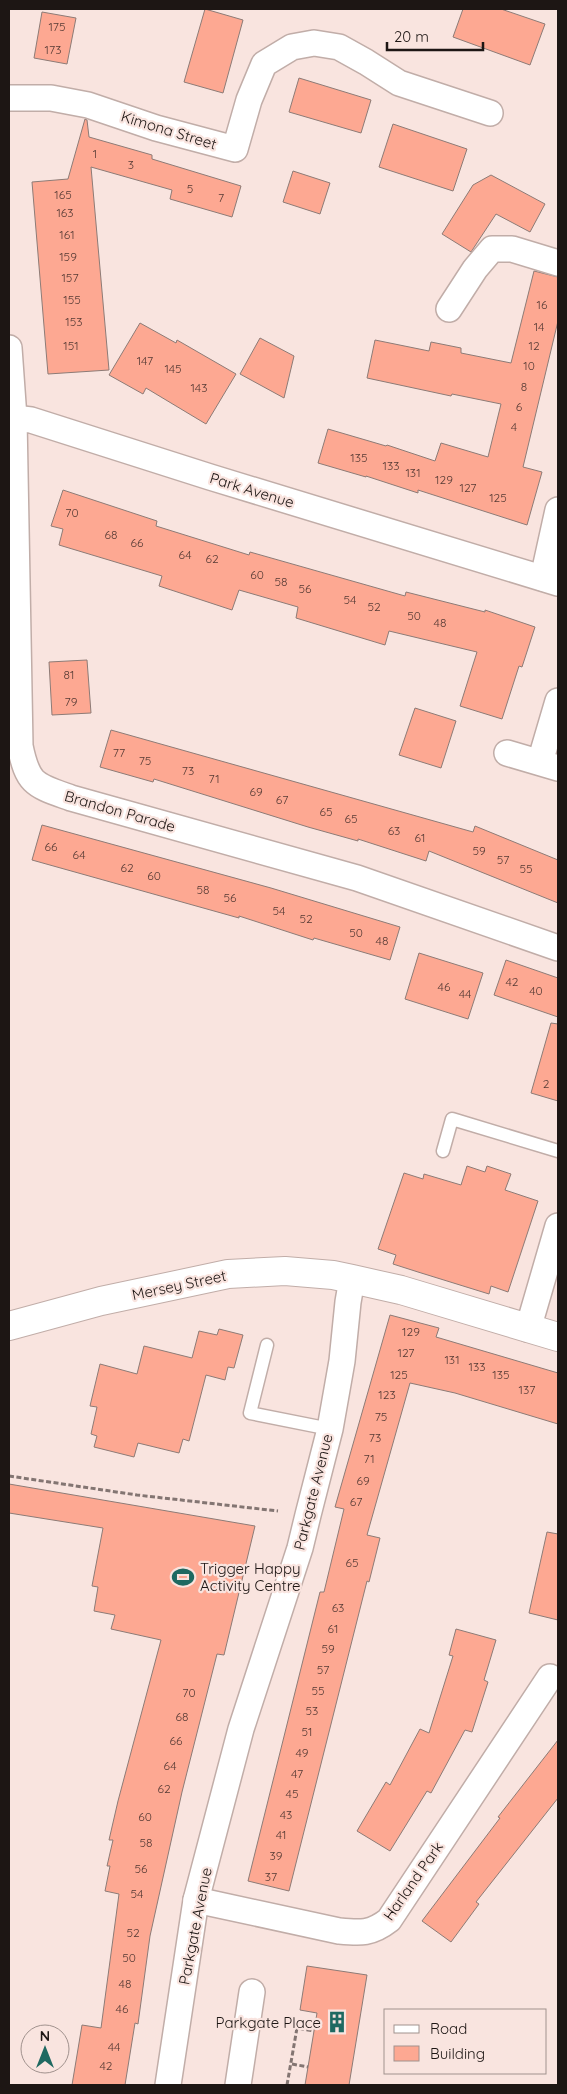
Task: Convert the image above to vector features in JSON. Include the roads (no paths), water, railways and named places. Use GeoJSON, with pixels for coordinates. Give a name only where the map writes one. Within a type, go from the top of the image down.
{"type":"FeatureCollection","features":[{"type":"Feature","properties":{"kind":"street","name":"Kimona Street"},"geometry":{"type":"LineString","coordinates":[[9,98],[51,98],[88,105],[156,128],[235,149],[249,100],[264,64],[292,47],[314,43],[339,47],[399,84],[490,114]]}},
{"type":"Feature","properties":{"kind":"street"},"geometry":{"type":"LineString","coordinates":[[449,309],[474,270],[492,249],[512,248],[558,263]]}},
{"type":"Feature","properties":{"kind":"street"},"geometry":{"type":"LineString","coordinates":[[9,348],[14,418]]}},
{"type":"Feature","properties":{"kind":"street","name":"Park Avenue"},"geometry":{"type":"LineString","coordinates":[[14,418],[30,420],[550,581]]}},
{"type":"Feature","properties":{"kind":"street","name":"Brandon Parade"},"geometry":{"type":"LineString","coordinates":[[14,418],[20,746],[24,768],[32,781],[44,789],[71,798],[357,878],[558,948]]}},
{"type":"Feature","properties":{"kind":"street"},"geometry":{"type":"LineString","coordinates":[[550,581],[558,510]]}},
{"type":"Feature","properties":{"kind":"street"},"geometry":{"type":"LineString","coordinates":[[507,753],[549,765],[558,701]]}},
{"type":"Feature","properties":{"kind":"street"},"geometry":{"type":"LineString","coordinates":[[528,1328],[558,1226]]}},
{"type":"Feature","properties":{"kind":"street","name":"Mersey Street"},"geometry":{"type":"LineString","coordinates":[[9,1326],[101,1301],[228,1274],[285,1271],[333,1275],[352,1279]]}},
{"type":"Feature","properties":{"kind":"street"},"geometry":{"type":"LineString","coordinates":[[352,1279],[401,1290],[558,1337]]}},
{"type":"Feature","properties":{"kind":"street","name":"Parkgate Avenue"},"geometry":{"type":"LineString","coordinates":[[168,2085],[196,1900],[242,1729],[300,1548],[330,1429],[342,1361],[352,1279]]}},
{"type":"Feature","properties":{"kind":"street","name":"Harland Park"},"geometry":{"type":"LineString","coordinates":[[196,1900],[339,1932],[361,1933],[377,1929],[389,1920],[550,1678]]}},
{"type":"Feature","properties":{"kind":"street"},"geometry":{"type":"LineString","coordinates":[[238,2085],[252,1992]]}},
{"type":"Feature","properties":{"kind":"lane"},"geometry":{"type":"LineString","coordinates":[[443,1151],[452,1119],[558,1150]]}},
{"type":"Feature","properties":{"kind":"lane"},"geometry":{"type":"LineString","coordinates":[[267,1345],[250,1413],[330,1429]]}},
{"type":"Feature","properties":{"kind":"place","name":"Trigger Happy Activity Centre"},"geometry":{"type":"Point","coordinates":[183,1577]}},
{"type":"Feature","properties":{"kind":"place","name":"Parkgate Place"},"geometry":{"type":"Point","coordinates":[337,2022]}}]}
